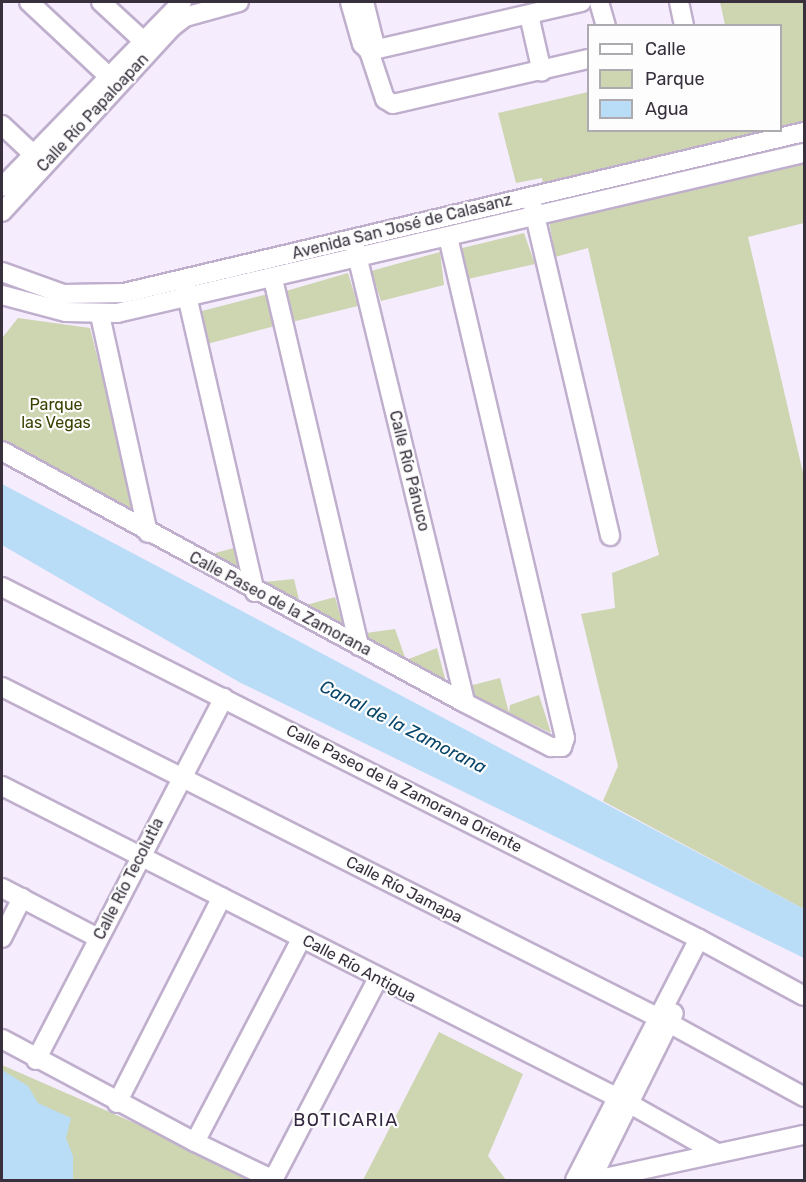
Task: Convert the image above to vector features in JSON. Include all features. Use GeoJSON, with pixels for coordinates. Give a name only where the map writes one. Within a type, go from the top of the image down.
{"type":"FeatureCollection","features":[{"type":"Feature","properties":{"kind":"street"},"geometry":{"type":"LineString","coordinates":[[101,2],[147,45]]}},
{"type":"Feature","properties":{"kind":"street"},"geometry":{"type":"LineString","coordinates":[[182,7],[230,2]]}},
{"type":"Feature","properties":{"kind":"street"},"geometry":{"type":"LineString","coordinates":[[350,2],[362,44],[369,51],[384,99],[393,104],[542,72],[587,59]]}},
{"type":"Feature","properties":{"kind":"street"},"geometry":{"type":"LineString","coordinates":[[364,2],[374,42],[369,51]]}},
{"type":"Feature","properties":{"kind":"street"},"geometry":{"type":"LineString","coordinates":[[369,51],[581,2]]}},
{"type":"Feature","properties":{"kind":"street"},"geometry":{"type":"LineString","coordinates":[[599,2],[605,24]]}},
{"type":"Feature","properties":{"kind":"street"},"geometry":{"type":"LineString","coordinates":[[679,2],[684,24]]}},
{"type":"Feature","properties":{"kind":"street"},"geometry":{"type":"LineString","coordinates":[[35,3],[113,81]]}},
{"type":"Feature","properties":{"kind":"street","name":"Calle Río Papaloapan"},"geometry":{"type":"LineString","coordinates":[[2,212],[113,81],[182,7]]}},
{"type":"Feature","properties":{"kind":"street"},"geometry":{"type":"LineString","coordinates":[[529,15],[542,72]]}},
{"type":"Feature","properties":{"kind":"street","name":"Calle Río Papaloapan"},"geometry":{"type":"LineString","coordinates":[[2,187],[33,154],[113,81]]}},
{"type":"Feature","properties":{"kind":"street"},"geometry":{"type":"LineString","coordinates":[[2,125],[33,154]]}},
{"type":"Feature","properties":{"kind":"street","name":"Avenida San José de Calasanz"},"geometry":{"type":"LineString","coordinates":[[2,272],[49,290],[86,296],[124,293],[804,132]]}},
{"type":"Feature","properties":{"kind":"street","name":"Avenida San José de Calasanz"},"geometry":{"type":"LineString","coordinates":[[2,295],[38,307],[100,315],[188,299],[804,153]]}},
{"type":"Feature","properties":{"kind":"street"},"geometry":{"type":"LineString","coordinates":[[708,155],[713,175]]}},
{"type":"Feature","properties":{"kind":"street"},"geometry":{"type":"LineString","coordinates":[[530,196],[610,536]]}},
{"type":"Feature","properties":{"kind":"street","name":"Calle Paseo de la Zamorana"},"geometry":{"type":"LineString","coordinates":[[2,451],[148,533],[465,703],[551,747],[562,747],[565,738],[448,237]]}},
{"type":"Feature","properties":{"kind":"street","name":"Calle Río Pánuco"},"geometry":{"type":"LineString","coordinates":[[353,239],[465,703]]}},
{"type":"Feature","properties":{"kind":"street"},"geometry":{"type":"LineString","coordinates":[[273,279],[359,646]]}},
{"type":"Feature","properties":{"kind":"street"},"geometry":{"type":"LineString","coordinates":[[183,280],[255,591]]}},
{"type":"Feature","properties":{"kind":"street"},"geometry":{"type":"LineString","coordinates":[[100,315],[148,533]]}},
{"type":"Feature","properties":{"kind":"street","name":"Calle Paseo de la Zamorana Oriente"},"geometry":{"type":"LineString","coordinates":[[2,587],[704,942],[804,996]]}},
{"type":"Feature","properties":{"kind":"street","name":"Calle Río Jamapa"},"geometry":{"type":"LineString","coordinates":[[2,687],[663,1020],[804,1097]]}},
{"type":"Feature","properties":{"kind":"street","name":"Calle Río Tecolutla"},"geometry":{"type":"LineString","coordinates":[[36,1060],[224,698]]}},
{"type":"Feature","properties":{"kind":"street","name":"Calle Río Antigua"},"geometry":{"type":"LineString","coordinates":[[2,786],[222,897],[377,980],[623,1101],[717,1153]]}},
{"type":"Feature","properties":{"kind":"street"},"geometry":{"type":"LineString","coordinates":[[2,888],[98,938]]}},
{"type":"Feature","properties":{"kind":"street"},"geometry":{"type":"LineString","coordinates":[[117,1102],[222,897]]}},
{"type":"Feature","properties":{"kind":"street"},"geometry":{"type":"LineString","coordinates":[[2,938],[22,898]]}},
{"type":"Feature","properties":{"kind":"street"},"geometry":{"type":"LineString","coordinates":[[195,1142],[301,939]]}},
{"type":"Feature","properties":{"kind":"street"},"geometry":{"type":"LineString","coordinates":[[575,1180],[623,1101],[704,942]]}},
{"type":"Feature","properties":{"kind":"street"},"geometry":{"type":"LineString","coordinates":[[2,1039],[36,1060],[195,1142],[267,1177],[275,1176],[377,980]]}},
{"type":"Feature","properties":{"kind":"street"},"geometry":{"type":"LineString","coordinates":[[593,1180],[623,1101]]}},
{"type":"Feature","properties":{"kind":"street"},"geometry":{"type":"LineString","coordinates":[[593,1180],[804,1135]]}},
{"type":"Feature","properties":{"kind":"green space"},"geometry":{"type":"Polygon","coordinates":[[[720,2],[804,2],[804,223],[748,237],[804,477],[804,909],[603,801],[618,766],[581,614],[615,608],[612,573],[659,555],[588,248],[555,257],[542,178],[516,183],[498,113],[587,92],[587,132],[782,132],[782,24],[725,24],[720,2]]]}},
{"type":"Feature","properties":{"kind":"green space"},"geometry":{"type":"Polygon","coordinates":[[[524,233],[535,264],[468,279],[458,249],[524,233]]]}},
{"type":"Feature","properties":{"kind":"green space"},"geometry":{"type":"Polygon","coordinates":[[[440,252],[444,285],[381,301],[371,271],[440,252]]]}},
{"type":"Feature","properties":{"kind":"green space"},"geometry":{"type":"Polygon","coordinates":[[[348,273],[358,306],[292,322],[286,291],[348,273]]]}},
{"type":"Feature","properties":{"kind":"green space"},"geometry":{"type":"Polygon","coordinates":[[[268,294],[275,326],[207,344],[198,312],[268,294]]]}},
{"type":"Feature","properties":{"kind":"green space","name":"Parque las Vegas"},"geometry":{"type":"Polygon","coordinates":[[[18,318],[90,328],[138,519],[2,446],[2,338],[18,318]]]}},
{"type":"Feature","properties":{"kind":"green space"},"geometry":{"type":"Polygon","coordinates":[[[234,548],[239,574],[208,555],[234,548]]]}},
{"type":"Feature","properties":{"kind":"green space"},"geometry":{"type":"Polygon","coordinates":[[[294,579],[301,608],[265,589],[264,582],[294,579]]]}},
{"type":"Feature","properties":{"kind":"green space"},"geometry":{"type":"Polygon","coordinates":[[[335,597],[344,629],[306,610],[306,605],[335,597]]]}},
{"type":"Feature","properties":{"kind":"green space"},"geometry":{"type":"Polygon","coordinates":[[[395,629],[406,660],[437,648],[446,682],[367,642],[366,633],[395,629]]]}},
{"type":"Feature","properties":{"kind":"green space"},"geometry":{"type":"Polygon","coordinates":[[[500,678],[509,713],[510,705],[539,695],[551,733],[471,695],[469,686],[500,678]]]}},
{"type":"Feature","properties":{"kind":"green space"},"geometry":{"type":"Polygon","coordinates":[[[439,1032],[523,1074],[488,1156],[506,1180],[363,1180],[439,1032]]]}},
{"type":"Feature","properties":{"kind":"green space"},"geometry":{"type":"Polygon","coordinates":[[[2,1065],[265,1180],[2,1180],[2,1065]]]}},
{"type":"Feature","properties":{"kind":"water","name":"Canal de la Zamorana"},"geometry":{"type":"Polygon","coordinates":[[[2,484],[804,909],[804,958],[239,682],[2,545],[2,484]]]}},
{"type":"Feature","properties":{"kind":"water"},"geometry":{"type":"Polygon","coordinates":[[[2,1070],[28,1086],[38,1103],[71,1118],[66,1138],[73,1156],[73,1180],[2,1180],[2,1070]]]}},
{"type":"Feature","properties":{"kind":"district","name":"BOTICARIA"},"geometry":{"type":"Point","coordinates":[346,1120]}}]}
